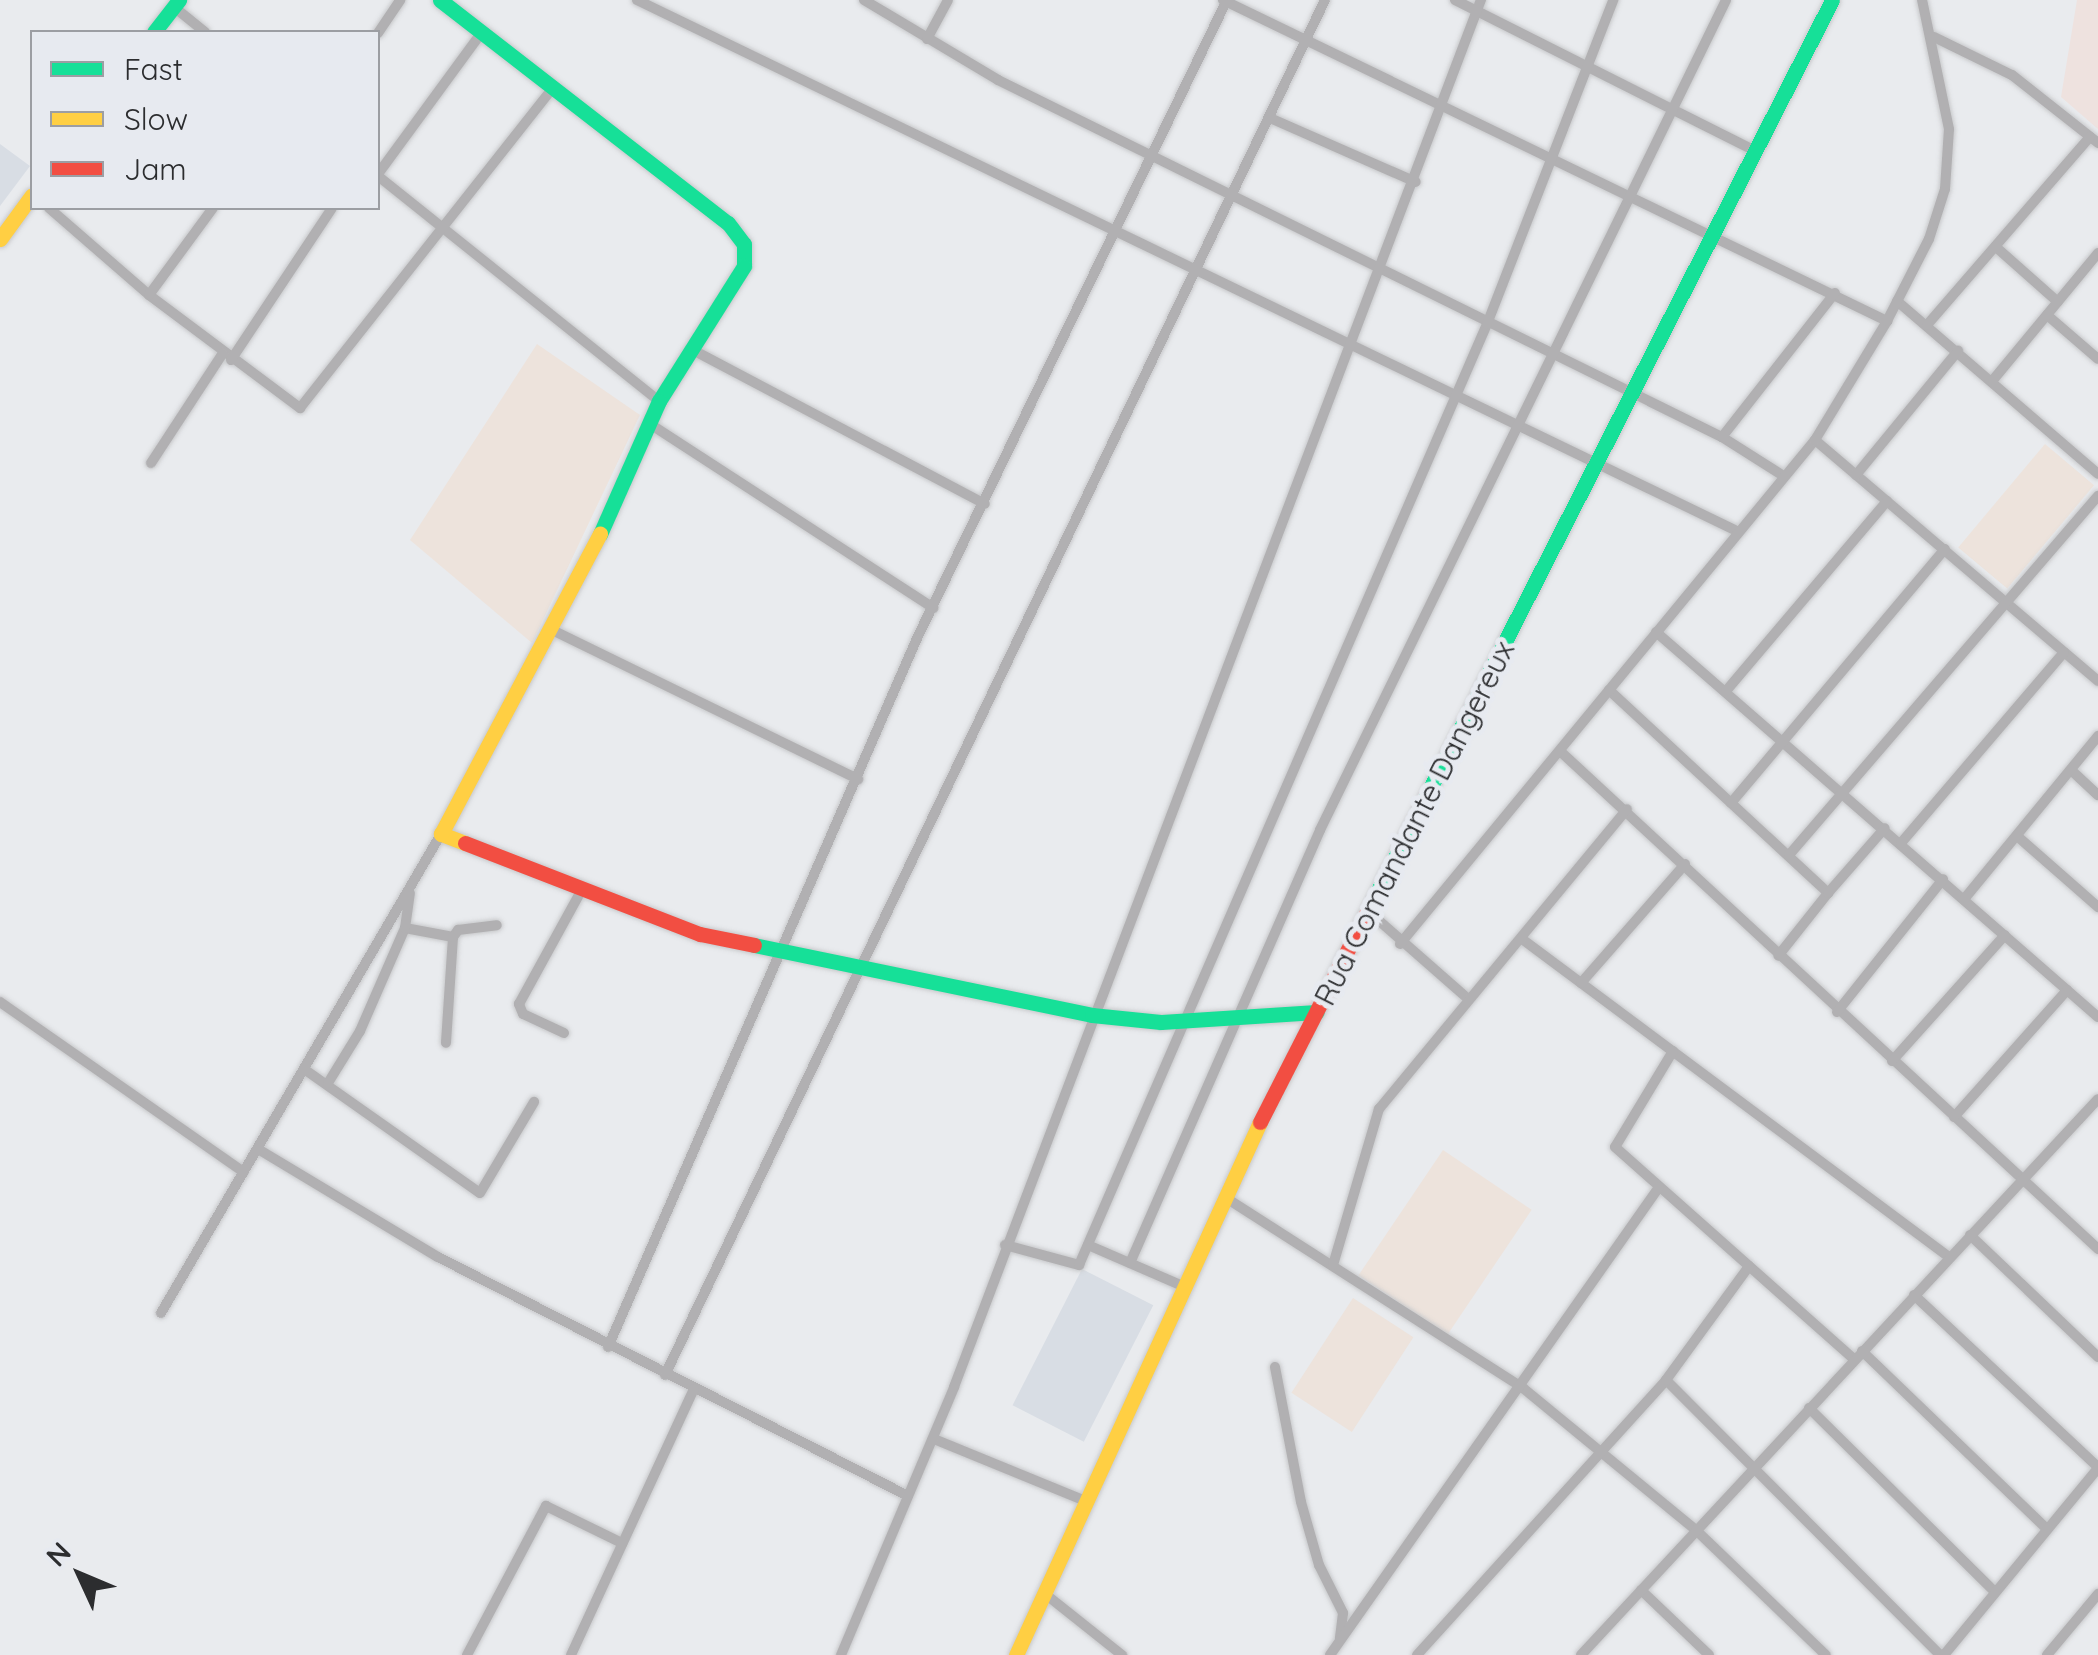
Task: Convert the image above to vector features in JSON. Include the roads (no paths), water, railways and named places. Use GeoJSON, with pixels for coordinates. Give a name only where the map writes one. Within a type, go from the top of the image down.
{"type":"FeatureCollection","features":[{"type":"Feature","properties":{"kind":"street"},"geometry":{"type":"LineString","coordinates":[[380,30],[400,0]]}},
{"type":"Feature","properties":{"kind":"street"},"geometry":{"type":"LineString","coordinates":[[161,1312],[440,834],[550,629],[659,401],[744,266],[744,244],[728,223],[440,0]]}},
{"type":"Feature","properties":{"kind":"street"},"geometry":{"type":"LineString","coordinates":[[637,0],[1735,530]]}},
{"type":"Feature","properties":{"kind":"street"},"geometry":{"type":"LineString","coordinates":[[864,0],[927,39],[1154,158],[1722,437],[1782,474]]}},
{"type":"Feature","properties":{"kind":"street"},"geometry":{"type":"LineString","coordinates":[[927,39],[948,0]]}},
{"type":"Feature","properties":{"kind":"street"},"geometry":{"type":"LineString","coordinates":[[665,1375],[858,964],[1325,0]]}},
{"type":"Feature","properties":{"kind":"street"},"geometry":{"type":"LineString","coordinates":[[1456,0],[1479,5],[1753,150]]}},
{"type":"Feature","properties":{"kind":"street"},"geometry":{"type":"LineString","coordinates":[[1006,1245],[1076,1267],[1088,1245],[1456,396],[1613,0]]}},
{"type":"Feature","properties":{"kind":"street"},"geometry":{"type":"LineString","coordinates":[[1130,1263],[1320,830],[1726,0]]}},
{"type":"Feature","properties":{"kind":"street","name":"Rua Comandante Dangereux"},"geometry":{"type":"LineString","coordinates":[[1016,1655],[1226,1198],[1832,0]]}},
{"type":"Feature","properties":{"kind":"street"},"geometry":{"type":"LineString","coordinates":[[1400,944],[1561,752],[1735,530],[1816,440],[1887,321],[1945,188],[1949,129],[1934,37],[1922,0]]}},
{"type":"Feature","properties":{"kind":"street"},"geometry":{"type":"LineString","coordinates":[[608,1346],[933,608],[1154,158],[1226,1],[1554,156],[1887,321]]}},
{"type":"Feature","properties":{"kind":"street"},"geometry":{"type":"LineString","coordinates":[[156,30],[176,4],[203,30]]}},
{"type":"Feature","properties":{"kind":"street"},"geometry":{"type":"LineString","coordinates":[[858,1655],[842,1652],[934,1438],[1092,1015],[1416,182],[1479,5]]}},
{"type":"Feature","properties":{"kind":"street"},"geometry":{"type":"LineString","coordinates":[[380,172],[482,32]]}},
{"type":"Feature","properties":{"kind":"street"},"geometry":{"type":"LineString","coordinates":[[1926,325],[2094,140],[2012,74],[1934,37]]}},
{"type":"Feature","properties":{"kind":"street"},"geometry":{"type":"LineString","coordinates":[[51,210],[150,295],[300,408],[554,85]]}},
{"type":"Feature","properties":{"kind":"street"},"geometry":{"type":"LineString","coordinates":[[1270,118],[1416,182]]}},
{"type":"Feature","properties":{"kind":"street"},"geometry":{"type":"LineString","coordinates":[[380,177],[659,401]]}},
{"type":"Feature","properties":{"kind":"street"},"geometry":{"type":"LineString","coordinates":[[0,239],[30,198]]}},
{"type":"Feature","properties":{"kind":"street"},"geometry":{"type":"LineString","coordinates":[[150,295],[212,210]]}},
{"type":"Feature","properties":{"kind":"street"},"geometry":{"type":"LineString","coordinates":[[151,463],[331,210]]}},
{"type":"Feature","properties":{"kind":"street"},"geometry":{"type":"LineString","coordinates":[[1997,248],[2058,302]]}},
{"type":"Feature","properties":{"kind":"street"},"geometry":{"type":"LineString","coordinates":[[1993,380],[2098,254]]}},
{"type":"Feature","properties":{"kind":"street"},"geometry":{"type":"LineString","coordinates":[[1722,437],[1835,293]]}},
{"type":"Feature","properties":{"kind":"street"},"geometry":{"type":"LineString","coordinates":[[1897,302],[1993,380],[2098,474]]}},
{"type":"Feature","properties":{"kind":"street"},"geometry":{"type":"LineString","coordinates":[[2047,315],[2098,360]]}},
{"type":"Feature","properties":{"kind":"street"},"geometry":{"type":"LineString","coordinates":[[691,350],[984,504]]}},
{"type":"Feature","properties":{"kind":"street"},"geometry":{"type":"LineString","coordinates":[[1856,475],[1958,351]]}},
{"type":"Feature","properties":{"kind":"street"},"geometry":{"type":"LineString","coordinates":[[650,424],[933,608]]}},
{"type":"Feature","properties":{"kind":"street"},"geometry":{"type":"LineString","coordinates":[[1816,440],[2093,677],[2098,662]]}},
{"type":"Feature","properties":{"kind":"street"},"geometry":{"type":"LineString","coordinates":[[1789,854],[2098,496]]}},
{"type":"Feature","properties":{"kind":"street"},"geometry":{"type":"LineString","coordinates":[[1726,691],[1887,501]]}},
{"type":"Feature","properties":{"kind":"street"},"geometry":{"type":"LineString","coordinates":[[1731,802],[1945,549]]}},
{"type":"Feature","properties":{"kind":"street"},"geometry":{"type":"LineString","coordinates":[[550,629],[858,779]]}},
{"type":"Feature","properties":{"kind":"street"},"geometry":{"type":"LineString","coordinates":[[1656,632],[1943,878],[2098,1018]]}},
{"type":"Feature","properties":{"kind":"street"},"geometry":{"type":"LineString","coordinates":[[1901,843],[2064,652]]}},
{"type":"Feature","properties":{"kind":"street"},"geometry":{"type":"LineString","coordinates":[[1609,690],[1828,893]]}},
{"type":"Feature","properties":{"kind":"street"},"geometry":{"type":"LineString","coordinates":[[1965,898],[2098,736]]}},
{"type":"Feature","properties":{"kind":"street"},"geometry":{"type":"LineString","coordinates":[[1561,752],[1627,808],[1837,1012],[2098,1249]]}},
{"type":"Feature","properties":{"kind":"street"},"geometry":{"type":"LineString","coordinates":[[2071,770],[2098,795]]}},
{"type":"Feature","properties":{"kind":"street"},"geometry":{"type":"LineString","coordinates":[[1332,1265],[1379,1109],[1468,998],[1522,939],[1550,894],[1627,808]]}},
{"type":"Feature","properties":{"kind":"street"},"geometry":{"type":"LineString","coordinates":[[1778,956],[1884,828]]}},
{"type":"Feature","properties":{"kind":"street"},"geometry":{"type":"LineString","coordinates":[[440,834],[580,893],[700,934],[1092,1015],[1133,1021],[1318,1012]]}},
{"type":"Feature","properties":{"kind":"street"},"geometry":{"type":"LineString","coordinates":[[2016,836],[2098,906]]}},
{"type":"Feature","properties":{"kind":"street"},"geometry":{"type":"LineString","coordinates":[[1581,983],[1685,864]]}},
{"type":"Feature","properties":{"kind":"street"},"geometry":{"type":"LineString","coordinates":[[1837,1012],[1943,878]]}},
{"type":"Feature","properties":{"kind":"street"},"geometry":{"type":"LineString","coordinates":[[328,1084],[360,1031],[404,928],[412,884]]}},
{"type":"Feature","properties":{"kind":"street"},"geometry":{"type":"LineString","coordinates":[[564,1033],[523,1014],[519,1004],[580,893]]}},
{"type":"Feature","properties":{"kind":"street"},"geometry":{"type":"LineString","coordinates":[[1368,911],[1400,944],[1468,998]]}},
{"type":"Feature","properties":{"kind":"street"},"geometry":{"type":"LineString","coordinates":[[446,1043],[454,938],[458,930],[498,925]]}},
{"type":"Feature","properties":{"kind":"street"},"geometry":{"type":"LineString","coordinates":[[404,928],[454,938]]}},
{"type":"Feature","properties":{"kind":"street"},"geometry":{"type":"LineString","coordinates":[[1892,1062],[2005,935]]}},
{"type":"Feature","properties":{"kind":"street"},"geometry":{"type":"LineString","coordinates":[[1522,939],[1949,1257]]}},
{"type":"Feature","properties":{"kind":"street"},"geometry":{"type":"LineString","coordinates":[[1954,1118],[2067,990]]}},
{"type":"Feature","properties":{"kind":"street"},"geometry":{"type":"LineString","coordinates":[[0,1002],[244,1172]]}},
{"type":"Feature","properties":{"kind":"street"},"geometry":{"type":"LineString","coordinates":[[1673,1051],[1615,1139],[1620,1152],[1749,1266],[1858,1355],[2046,1528]]}},
{"type":"Feature","properties":{"kind":"street"},"geometry":{"type":"LineString","coordinates":[[304,1069],[480,1193],[534,1102]]}},
{"type":"Feature","properties":{"kind":"street"},"geometry":{"type":"LineString","coordinates":[[1589,1652],[1640,1590],[2098,1099]]}},
{"type":"Feature","properties":{"kind":"street"},"geometry":{"type":"LineString","coordinates":[[258,1149],[438,1257],[908,1496]]}},
{"type":"Feature","properties":{"kind":"street"},"geometry":{"type":"LineString","coordinates":[[1330,1655],[1523,1388],[1660,1187]]}},
{"type":"Feature","properties":{"kind":"street"},"geometry":{"type":"LineString","coordinates":[[1226,1198],[1523,1388],[1605,1451],[1696,1530],[1826,1655]]}},
{"type":"Feature","properties":{"kind":"street"},"geometry":{"type":"LineString","coordinates":[[1970,1235],[2098,1358]]}},
{"type":"Feature","properties":{"kind":"street"},"geometry":{"type":"LineString","coordinates":[[1088,1245],[1185,1287]]}},
{"type":"Feature","properties":{"kind":"street"},"geometry":{"type":"LineString","coordinates":[[1417,1655],[1666,1380],[1749,1266]]}},
{"type":"Feature","properties":{"kind":"street"},"geometry":{"type":"LineString","coordinates":[[1666,1380],[1942,1655],[2098,1468],[1914,1295]]}},
{"type":"Feature","properties":{"kind":"street"},"geometry":{"type":"LineString","coordinates":[[1275,1367],[1301,1502],[1318,1565],[1344,1613],[1340,1642]]}},
{"type":"Feature","properties":{"kind":"street"},"geometry":{"type":"LineString","coordinates":[[572,1655],[694,1389]]}},
{"type":"Feature","properties":{"kind":"street"},"geometry":{"type":"LineString","coordinates":[[1809,1408],[1996,1592]]}},
{"type":"Feature","properties":{"kind":"street"},"geometry":{"type":"LineString","coordinates":[[934,1438],[1085,1501]]}},
{"type":"Feature","properties":{"kind":"street"},"geometry":{"type":"LineString","coordinates":[[467,1655],[546,1506],[622,1543]]}},
{"type":"Feature","properties":{"kind":"street"},"geometry":{"type":"LineString","coordinates":[[1640,1590],[1709,1655]]}},
{"type":"Feature","properties":{"kind":"street"},"geometry":{"type":"LineString","coordinates":[[1044,1593],[1122,1655]]}},
{"type":"Feature","properties":{"kind":"street"},"geometry":{"type":"LineString","coordinates":[[2047,1655],[2098,1594]]}}]}
